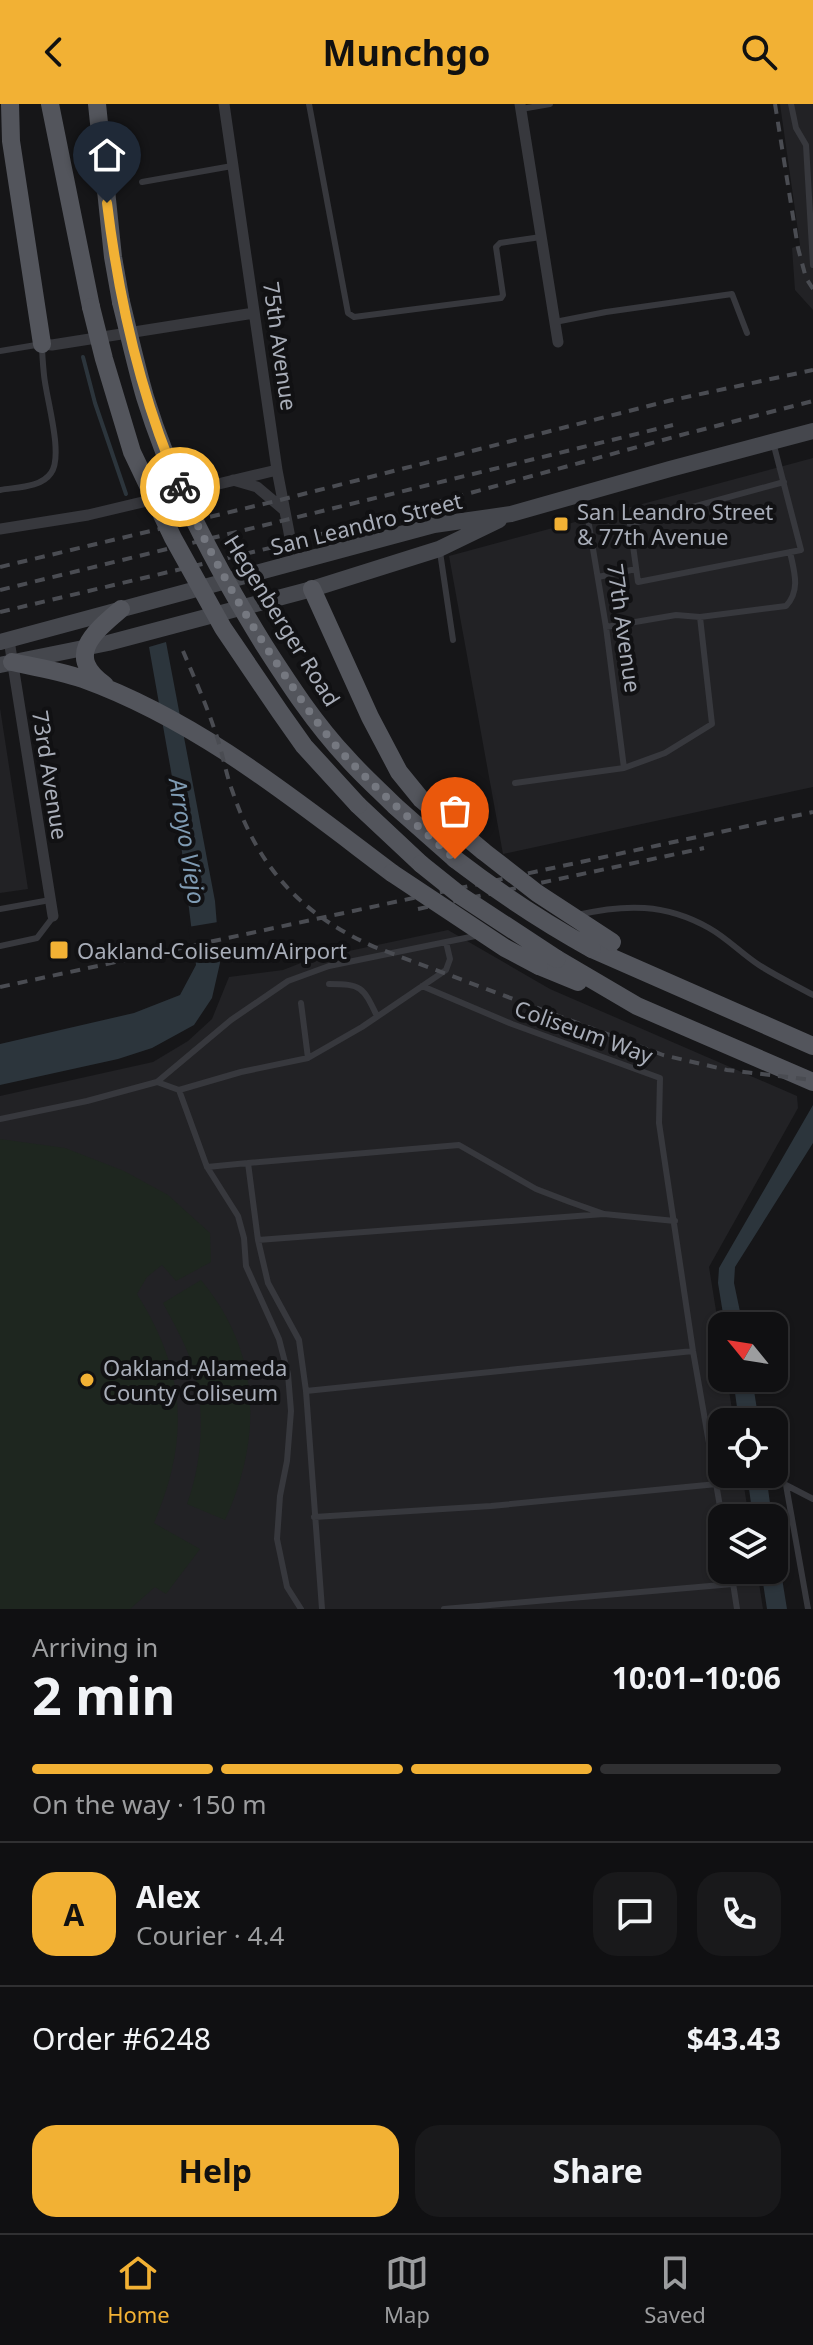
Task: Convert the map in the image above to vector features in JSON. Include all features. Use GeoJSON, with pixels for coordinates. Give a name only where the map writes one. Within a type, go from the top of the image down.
{"type":"FeatureCollection","features":[{"type":"Feature","properties":{"kind":"main road"},"geometry":{"type":"LineString","coordinates":[[10,104],[11,141],[42,344]]}},
{"type":"Feature","properties":{"kind":"main road"},"geometry":{"type":"LineString","coordinates":[[50,104],[91,307],[132,452],[173,538],[223,628],[304,746],[358,805],[421,864],[503,925],[637,1006]]}},
{"type":"Feature","properties":{"kind":"main road","name":"Hegenberger Road"},"geometry":{"type":"LineString","coordinates":[[97,104],[113,257],[121,302],[142,385],[162,444],[219,568],[274,660],[307,707],[346,757],[395,806],[455,859],[540,920],[592,949],[813,1046]]}},
{"type":"Feature","properties":{"kind":"main road","name":"San Leandro Street"},"geometry":{"type":"LineString","coordinates":[[4,641],[434,525],[511,514],[813,431]]}},
{"type":"Feature","properties":{"kind":"main road","name":"San Leandro Street"},"geometry":{"type":"LineString","coordinates":[[6,664],[86,648],[312,589],[439,549],[511,514]]}},
{"type":"Feature","properties":{"kind":"main road","name":"75th Avenue"},"geometry":{"type":"LineString","coordinates":[[299,562],[312,589]]}},
{"type":"Feature","properties":{"kind":"main road"},"geometry":{"type":"LineString","coordinates":[[312,589],[370,717],[399,772],[421,799],[537,893],[683,989]]}},
{"type":"Feature","properties":{"kind":"main road"},"geometry":{"type":"LineString","coordinates":[[117,693],[89,671],[85,663],[86,648],[94,634],[121,609]]}},
{"type":"Feature","properties":{"kind":"main road"},"geometry":{"type":"LineString","coordinates":[[6,664],[72,676],[155,710],[234,757],[392,873],[505,948],[539,966],[813,1082]]}},
{"type":"Feature","properties":{"kind":"street","name":"75th Avenue"},"geometry":{"type":"LineString","coordinates":[[224,104],[277,470],[292,548],[299,562]]}},
{"type":"Feature","properties":{"kind":"street"},"geometry":{"type":"LineString","coordinates":[[520,107],[558,342]]}},
{"type":"Feature","properties":{"kind":"street"},"geometry":{"type":"LineString","coordinates":[[42,344],[52,345],[254,313]]}},
{"type":"Feature","properties":{"kind":"street"},"geometry":{"type":"LineString","coordinates":[[0,529],[88,515],[277,470]]}},
{"type":"Feature","properties":{"kind":"street"},"geometry":{"type":"LineString","coordinates":[[233,480],[257,487],[284,509]]}},
{"type":"Feature","properties":{"kind":"street","name":"73rd Avenue"},"geometry":{"type":"LineString","coordinates":[[4,641],[53,916]]}},
{"type":"Feature","properties":{"kind":"lane"},"geometry":{"type":"LineString","coordinates":[[309,104],[348,313],[354,317],[501,298],[496,247],[500,243],[541,237]]}},
{"type":"Feature","properties":{"kind":"lane"},"geometry":{"type":"LineString","coordinates":[[520,107],[550,104]]}},
{"type":"Feature","properties":{"kind":"lane"},"geometry":{"type":"LineString","coordinates":[[791,104],[796,128],[806,145],[813,265]]}},
{"type":"Feature","properties":{"kind":"lane"},"geometry":{"type":"LineString","coordinates":[[142,182],[232,166]]}},
{"type":"Feature","properties":{"kind":"lane"},"geometry":{"type":"LineString","coordinates":[[555,322],[732,294],[747,333]]}},
{"type":"Feature","properties":{"kind":"lane"},"geometry":{"type":"LineString","coordinates":[[0,351],[42,344],[56,451],[55,465],[44,480],[30,486],[0,490]]}},
{"type":"Feature","properties":{"kind":"lane"},"geometry":{"type":"LineString","coordinates":[[773,442],[784,482],[801,550],[638,582],[630,524],[784,482]]}},
{"type":"Feature","properties":{"kind":"lane","name":"77th Avenue"},"geometry":{"type":"LineString","coordinates":[[584,494],[606,627],[624,768]]}},
{"type":"Feature","properties":{"kind":"lane"},"geometry":{"type":"LineString","coordinates":[[439,549],[453,640]]}},
{"type":"Feature","properties":{"kind":"lane"},"geometry":{"type":"LineString","coordinates":[[606,627],[676,615],[700,617],[786,606],[795,593],[796,583],[790,552]]}},
{"type":"Feature","properties":{"kind":"lane"},"geometry":{"type":"LineString","coordinates":[[598,577],[636,569]]}},
{"type":"Feature","properties":{"kind":"lane"},"geometry":{"type":"LineString","coordinates":[[515,783],[624,768],[665,753],[712,724],[700,617]]}},
{"type":"Feature","properties":{"kind":"lane"},"geometry":{"type":"LineString","coordinates":[[0,909],[50,900]]}},
{"type":"Feature","properties":{"kind":"lane"},"geometry":{"type":"LineString","coordinates":[[531,924],[626,907],[678,913],[710,929],[759,965],[813,995]]}},
{"type":"Feature","properties":{"kind":"lane"},"geometry":{"type":"LineString","coordinates":[[0,946],[37,938],[53,916]]}},
{"type":"Feature","properties":{"kind":"lane"},"geometry":{"type":"LineString","coordinates":[[0,1119],[87,1101],[157,1082],[231,1020],[288,981],[329,966],[517,927]]}},
{"type":"Feature","properties":{"kind":"lane"},"geometry":{"type":"LineString","coordinates":[[157,1082],[179,1090],[241,1072],[308,1058],[446,970],[450,959],[446,942]]}},
{"type":"Feature","properties":{"kind":"lane"},"geometry":{"type":"LineString","coordinates":[[329,984],[356,984],[365,992],[377,1016]]}},
{"type":"Feature","properties":{"kind":"lane","name":"Coliseum Way"},"geometry":{"type":"LineString","coordinates":[[422,986],[512,1024],[660,1078],[659,1123],[708,1434]]}},
{"type":"Feature","properties":{"kind":"lane"},"geometry":{"type":"LineString","coordinates":[[301,1003],[308,1058]]}},
{"type":"Feature","properties":{"kind":"lane"},"geometry":{"type":"LineString","coordinates":[[179,1090],[207,1167],[238,1216],[244,1238],[246,1266],[279,1339],[288,1374],[291,1411],[277,1539],[287,1587],[301,1609]]}},
{"type":"Feature","properties":{"kind":"lane"},"geometry":{"type":"LineString","coordinates":[[207,1167],[459,1145],[536,1189],[604,1214]]}},
{"type":"Feature","properties":{"kind":"lane"},"geometry":{"type":"LineString","coordinates":[[248,1163],[258,1240],[268,1283],[299,1340],[306,1391],[322,1609]]}},
{"type":"Feature","properties":{"kind":"lane"},"geometry":{"type":"LineString","coordinates":[[258,1240],[604,1214],[675,1221]]}},
{"type":"Feature","properties":{"kind":"lane"},"geometry":{"type":"LineString","coordinates":[[306,1391],[693,1351]]}},
{"type":"Feature","properties":{"kind":"lane"},"geometry":{"type":"LineString","coordinates":[[314,1517],[491,1506],[708,1485]]}},
{"type":"Feature","properties":{"kind":"lane"},"geometry":{"type":"LineString","coordinates":[[808,1609],[786,1485],[813,1499]]}},
{"type":"Feature","properties":{"kind":"lane"},"geometry":{"type":"LineString","coordinates":[[444,1609],[733,1584],[737,1609]]}},
{"type":"Feature","properties":{"kind":"shaded area"},"geometry":{"type":"Polygon","coordinates":[[[780,104],[813,104],[813,310],[795,290],[792,248],[800,245],[780,104]]]}},
{"type":"Feature","properties":{"kind":"shaded area"},"geometry":{"type":"Polygon","coordinates":[[[813,458],[813,787],[503,854],[449,556],[813,458]]]}},
{"type":"Feature","properties":{"kind":"shaded area"},"geometry":{"type":"Polygon","coordinates":[[[0,708],[28,889],[0,893],[0,708]]]}},
{"type":"Feature","properties":{"kind":"shaded area"},"geometry":{"type":"Polygon","coordinates":[[[448,930],[550,989],[797,1096],[798,1108],[709,1267],[716,1312],[708,1312],[708,1392],[729,1392],[732,1408],[708,1408],[708,1488],[744,1488],[747,1504],[708,1504],[708,1584],[759,1584],[763,1609],[0,1609],[0,1096],[153,1062],[188,1041],[212,1019],[229,977],[283,970],[311,959],[448,930]]]}},
{"type":"Feature","properties":{"kind":"shaded area","name":"Oakland-Alameda County Coliseum"},"geometry":{"type":"Polygon","coordinates":[[[0,1139],[65,1148],[124,1171],[168,1195],[210,1233],[211,1262],[176,1281],[162,1265],[147,1277],[137,1294],[165,1351],[177,1406],[173,1462],[154,1523],[200,1549],[166,1594],[155,1587],[130,1609],[0,1609],[0,1139]]]}},
{"type":"Feature","properties":{"kind":"shaded area"},"geometry":{"type":"Polygon","coordinates":[[[201,1280],[221,1308],[235,1336],[245,1366],[250,1396],[246,1458],[225,1520],[187,1504],[201,1433],[199,1396],[188,1354],[163,1303],[201,1280]]]}},
{"type":"Feature","properties":{"kind":"water"},"geometry":{"type":"Polygon","coordinates":[[[166,642],[215,901],[220,963],[212,998],[194,1025],[152,1048],[118,1059],[0,1085],[0,1044],[134,1013],[180,995],[196,965],[174,788],[149,647],[166,642]]]}},
{"type":"Feature","properties":{"kind":"water"},"geometry":{"type":"Polygon","coordinates":[[[813,1105],[813,1143],[735,1267],[734,1283],[740,1312],[723,1312],[719,1268],[813,1105]]]}},
{"type":"Feature","properties":{"kind":"water"},"geometry":{"type":"Polygon","coordinates":[[[735,1392],[754,1392],[757,1408],[737,1408],[735,1392]]]}},
{"type":"Feature","properties":{"kind":"water"},"geometry":{"type":"Polygon","coordinates":[[[749,1488],[768,1488],[770,1504],[751,1504],[749,1488]]]}},
{"type":"Feature","properties":{"kind":"water"},"geometry":{"type":"Polygon","coordinates":[[[763,1584],[783,1584],[787,1609],[767,1609],[763,1584]]]}},
{"type":"Feature","properties":{"kind":"pier"},"geometry":{"type":"Polygon","coordinates":[[[218,922],[224,958],[194,963],[188,927],[218,922]]]}},
{"type":"Feature","properties":{"kind":"waterway","name":"Arroyo Viejo"},"geometry":{"type":"LineString","coordinates":[[83,357],[126,494]]}},
{"type":"Feature","properties":{"kind":"railway"},"geometry":{"type":"LineString","coordinates":[[775,104],[798,248],[806,278],[813,289]]}},
{"type":"Feature","properties":{"kind":"railway"},"geometry":{"type":"LineString","coordinates":[[0,567],[276,501],[668,401],[813,370]]}},
{"type":"Feature","properties":{"kind":"railway"},"geometry":{"type":"LineString","coordinates":[[0,612],[274,547],[813,401]]}},
{"type":"Feature","properties":{"kind":"railway"},"geometry":{"type":"LineString","coordinates":[[0,590],[673,425]]}},
{"type":"Feature","properties":{"kind":"railway"},"geometry":{"type":"LineString","coordinates":[[183,651],[217,738],[232,790],[255,843],[286,886],[326,921],[377,948],[663,1055],[727,1070],[813,1080]]}},
{"type":"Feature","properties":{"kind":"railway"},"geometry":{"type":"LineString","coordinates":[[0,987],[813,812]]}},
{"type":"Feature","properties":{"kind":"railway"},"geometry":{"type":"LineString","coordinates":[[418,909],[704,848]]}},
{"type":"Feature","properties":{"kind":"way so far"},"geometry":{"type":"LineString","coordinates":[[180,487],[246,616],[299,697],[346,757],[455,859]]}},
{"type":"Feature","properties":{"kind":"place","name":"San Leandro Street & 77th Avenue"},"geometry":{"type":"Point","coordinates":[561,524]}},
{"type":"Feature","properties":{"kind":"place","name":"Oakland-Coliseum/Airport"},"geometry":{"type":"Point","coordinates":[59,950]}},
{"type":"Feature","properties":{"kind":"place","name":"Oakland-Alameda County Coliseum"},"geometry":{"type":"Point","coordinates":[87,1380]}},
{"type":"Feature","properties":{"kind":"route"},"geometry":{"type":"LineString","coordinates":[[107,203],[113,257],[134,355],[146,399],[180,487]]}}]}
